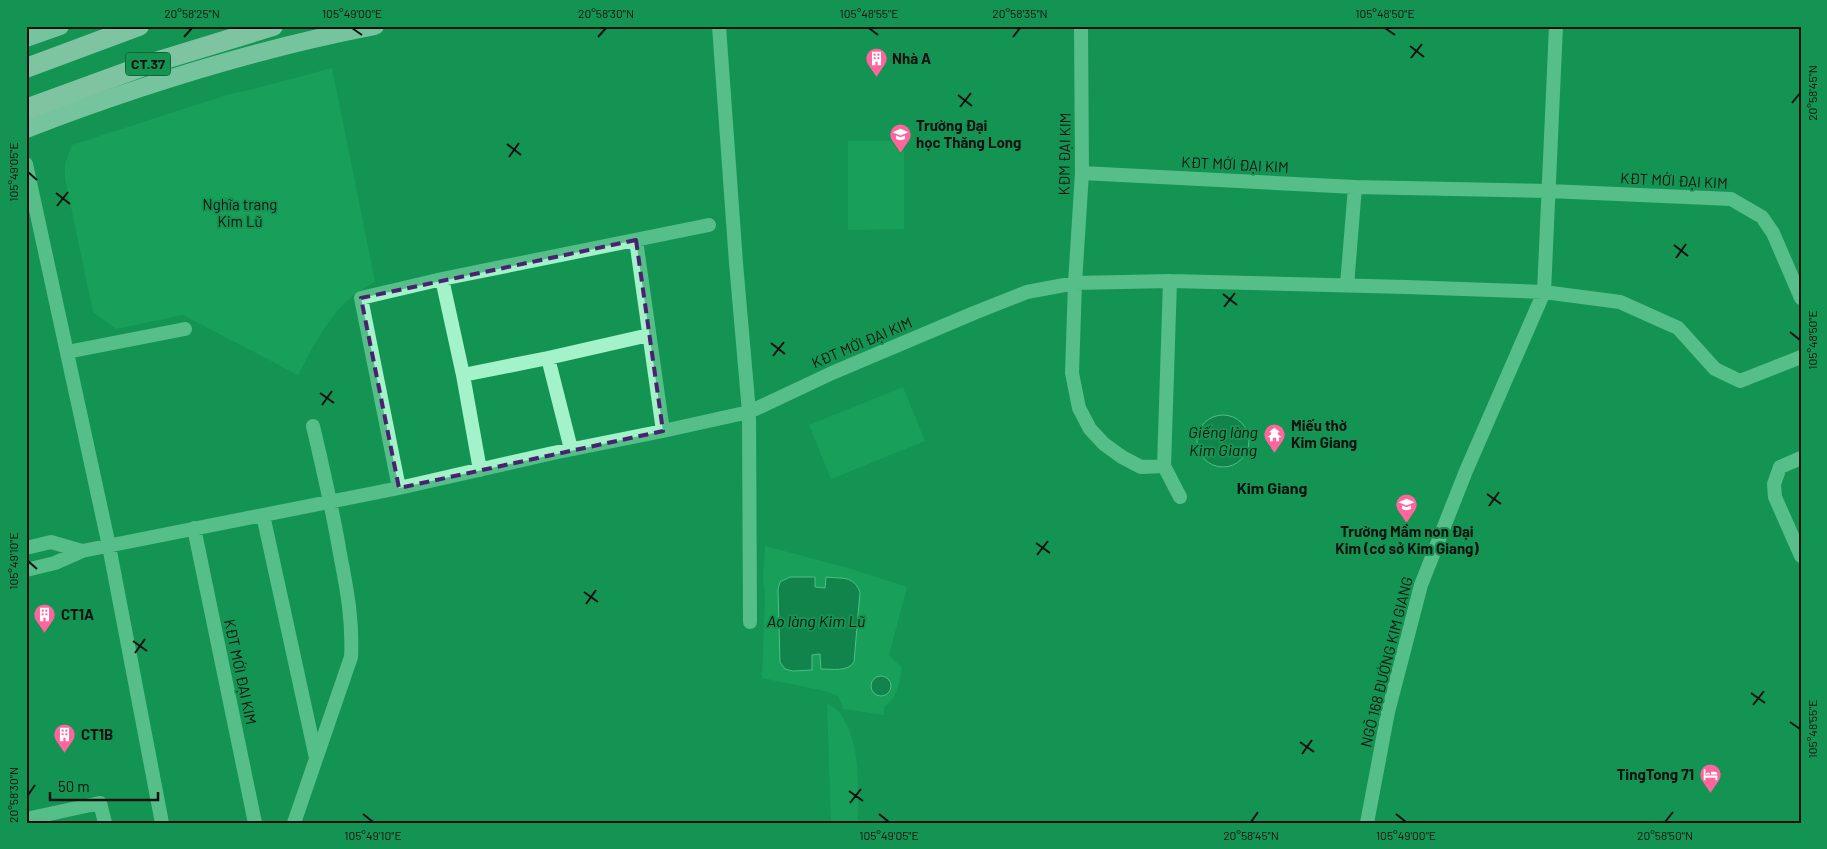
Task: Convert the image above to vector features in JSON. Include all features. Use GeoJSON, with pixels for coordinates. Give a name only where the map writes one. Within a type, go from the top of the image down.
{"type":"FeatureCollection","features":[{"type":"Feature","properties":{"kind":"highway","name":"CT.37"},"geometry":{"type":"LineString","coordinates":[[26,68],[139,26]]}},
{"type":"Feature","properties":{"kind":"highway","name":"CT.37"},"geometry":{"type":"LineString","coordinates":[[26,109],[152,63],[273,26]]}},
{"type":"Feature","properties":{"kind":"main road"},"geometry":{"type":"LineString","coordinates":[[26,38],[60,26]]}},
{"type":"Feature","properties":{"kind":"main road"},"geometry":{"type":"LineString","coordinates":[[26,129],[97,102],[265,50],[375,26]]}},
{"type":"Feature","properties":{"kind":"street"},"geometry":{"type":"LineString","coordinates":[[719,26],[735,254],[749,412],[750,622]]}},
{"type":"Feature","properties":{"kind":"street","name":"KĐM ĐẠI KIM"},"geometry":{"type":"LineString","coordinates":[[1075,283],[1082,173],[1081,26]]}},
{"type":"Feature","properties":{"kind":"street"},"geometry":{"type":"LineString","coordinates":[[1544,292],[1556,26]]}},
{"type":"Feature","properties":{"kind":"street"},"geometry":{"type":"LineString","coordinates":[[26,164],[109,546],[162,823]]}},
{"type":"Feature","properties":{"kind":"street","name":"KĐT MỚI ĐẠI KIM"},"geometry":{"type":"LineString","coordinates":[[1082,173],[1355,187],[1549,191],[1731,199],[1762,217],[1773,233],[1801,298]]}},
{"type":"Feature","properties":{"kind":"street"},"geometry":{"type":"LineString","coordinates":[[1347,285],[1355,187]]}},
{"type":"Feature","properties":{"kind":"street"},"geometry":{"type":"LineString","coordinates":[[399,488],[360,298],[442,279],[708,225]]}},
{"type":"Feature","properties":{"kind":"street"},"geometry":{"type":"LineString","coordinates":[[636,240],[663,431]]}},
{"type":"Feature","properties":{"kind":"street"},"geometry":{"type":"LineString","coordinates":[[442,279],[480,470]]}},
{"type":"Feature","properties":{"kind":"street"},"geometry":{"type":"LineString","coordinates":[[1170,281],[1164,466],[1180,497]]}},
{"type":"Feature","properties":{"kind":"street","name":"KĐT MỚI ĐẠI KIM"},"geometry":{"type":"LineString","coordinates":[[82,551],[399,488],[571,449],[749,412],[832,373],[1027,292],[1075,283],[1170,281],[1544,292],[1620,302],[1678,328],[1715,369],[1740,381],[1801,357]]}},
{"type":"Feature","properties":{"kind":"street"},"geometry":{"type":"LineString","coordinates":[[1075,283],[1072,373],[1078,408],[1090,429],[1104,444],[1122,457],[1141,466],[1164,466]]}},
{"type":"Feature","properties":{"kind":"street","name":"NGÕ 168 ĐƯỜNG KIM GIANG"},"geometry":{"type":"LineString","coordinates":[[1367,823],[1388,712],[1421,585],[1466,471],[1544,292]]}},
{"type":"Feature","properties":{"kind":"street"},"geometry":{"type":"LineString","coordinates":[[67,352],[185,330]]}},
{"type":"Feature","properties":{"kind":"street"},"geometry":{"type":"LineString","coordinates":[[462,375],[649,335]]}},
{"type":"Feature","properties":{"kind":"street"},"geometry":{"type":"LineString","coordinates":[[548,358],[571,449]]}},
{"type":"Feature","properties":{"kind":"street"},"geometry":{"type":"LineString","coordinates":[[294,823],[351,658],[352,643],[350,606],[331,501],[313,426]]}},
{"type":"Feature","properties":{"kind":"street"},"geometry":{"type":"LineString","coordinates":[[1801,458],[1780,467],[1774,484],[1775,497],[1801,556]]}},
{"type":"Feature","properties":{"kind":"street"},"geometry":{"type":"LineString","coordinates":[[263,515],[316,759]]}},
{"type":"Feature","properties":{"kind":"street","name":"KĐT MỚI ĐẠI KIM"},"geometry":{"type":"LineString","coordinates":[[194,528],[255,823]]}},
{"type":"Feature","properties":{"kind":"street"},"geometry":{"type":"LineString","coordinates":[[52,542],[56,563]]}},
{"type":"Feature","properties":{"kind":"street"},"geometry":{"type":"LineString","coordinates":[[26,548],[52,542],[82,551]]}},
{"type":"Feature","properties":{"kind":"street"},"geometry":{"type":"LineString","coordinates":[[26,570],[56,563],[82,551]]}},
{"type":"Feature","properties":{"kind":"street"},"geometry":{"type":"LineString","coordinates":[[26,819],[49,818],[100,803],[105,823]]}},
{"type":"Feature","properties":{"kind":"highlighted area"},"geometry":{"type":"Polygon","coordinates":[[[636,240],[663,431],[399,488],[361,298],[636,240]]]}},
{"type":"Feature","properties":{"kind":"green space","name":"Nghĩa trang Kim Lũ"},"geometry":{"type":"Polygon","coordinates":[[[332,68],[375,282],[349,299],[338,310],[321,334],[298,375],[183,315],[116,329],[93,312],[65,178],[65,164],[72,145],[230,94],[332,68]]]}},
{"type":"Feature","properties":{"kind":"green space"},"geometry":{"type":"Polygon","coordinates":[[[848,141],[904,141],[904,229],[848,230],[848,141]]]}},
{"type":"Feature","properties":{"kind":"green space"},"geometry":{"type":"Polygon","coordinates":[[[903,387],[925,441],[831,479],[809,425],[903,387]]]}},
{"type":"Feature","properties":{"kind":"green space"},"geometry":{"type":"Polygon","coordinates":[[[765,546],[848,568],[907,587],[889,655],[902,668],[897,690],[889,703],[884,707],[884,715],[844,709],[838,696],[825,691],[762,678],[765,546]]]}},
{"type":"Feature","properties":{"kind":"green space"},"geometry":{"type":"Polygon","coordinates":[[[827,704],[840,713],[852,738],[858,780],[858,823],[831,822],[827,704]]]}},
{"type":"Feature","properties":{"kind":"water","name":"Giếng làng Kim Giang"},"geometry":{"type":"Polygon","coordinates":[[[1223,415],[1233,417],[1241,423],[1247,431],[1249,441],[1247,451],[1241,459],[1233,465],[1223,467],[1213,465],[1205,459],[1199,451],[1197,441],[1199,431],[1205,423],[1213,417],[1223,415]]]}},
{"type":"Feature","properties":{"kind":"water","name":"Ao làng Kim Lũ"},"geometry":{"type":"Polygon","coordinates":[[[790,577],[815,577],[815,587],[825,588],[826,577],[846,579],[850,580],[857,587],[860,592],[854,662],[851,665],[839,669],[821,669],[820,654],[812,655],[812,670],[793,671],[785,669],[780,662],[778,589],[780,582],[790,577]]]}},
{"type":"Feature","properties":{"kind":"water"},"geometry":{"type":"Polygon","coordinates":[[[881,676],[888,679],[891,686],[888,693],[881,696],[874,693],[871,686],[874,679],[881,676]]]}},
{"type":"Feature","properties":{"kind":"place","name":"Nhà A"},"geometry":{"type":"Point","coordinates":[876,78]}},
{"type":"Feature","properties":{"kind":"place","name":"Trường Đại học Thăng Long"},"geometry":{"type":"Point","coordinates":[900,154]}},
{"type":"Feature","properties":{"kind":"place","name":"Miếu thờ Kim Giang"},"geometry":{"type":"Point","coordinates":[1275,454]}},
{"type":"Feature","properties":{"kind":"place","name":"Trường Mầm non Đại Kim (cơ sở Kim Giang)"},"geometry":{"type":"Point","coordinates":[1407,523]}},
{"type":"Feature","properties":{"kind":"place","name":"CT1A"},"geometry":{"type":"Point","coordinates":[45,634]}},
{"type":"Feature","properties":{"kind":"place","name":"CT1B"},"geometry":{"type":"Point","coordinates":[65,754]}},
{"type":"Feature","properties":{"kind":"place","name":"TingTong 71"},"geometry":{"type":"Point","coordinates":[1710,794]}},
{"type":"Feature","properties":{"kind":"district","name":"Kim Giang"},"geometry":{"type":"Point","coordinates":[1272,488]}}]}
